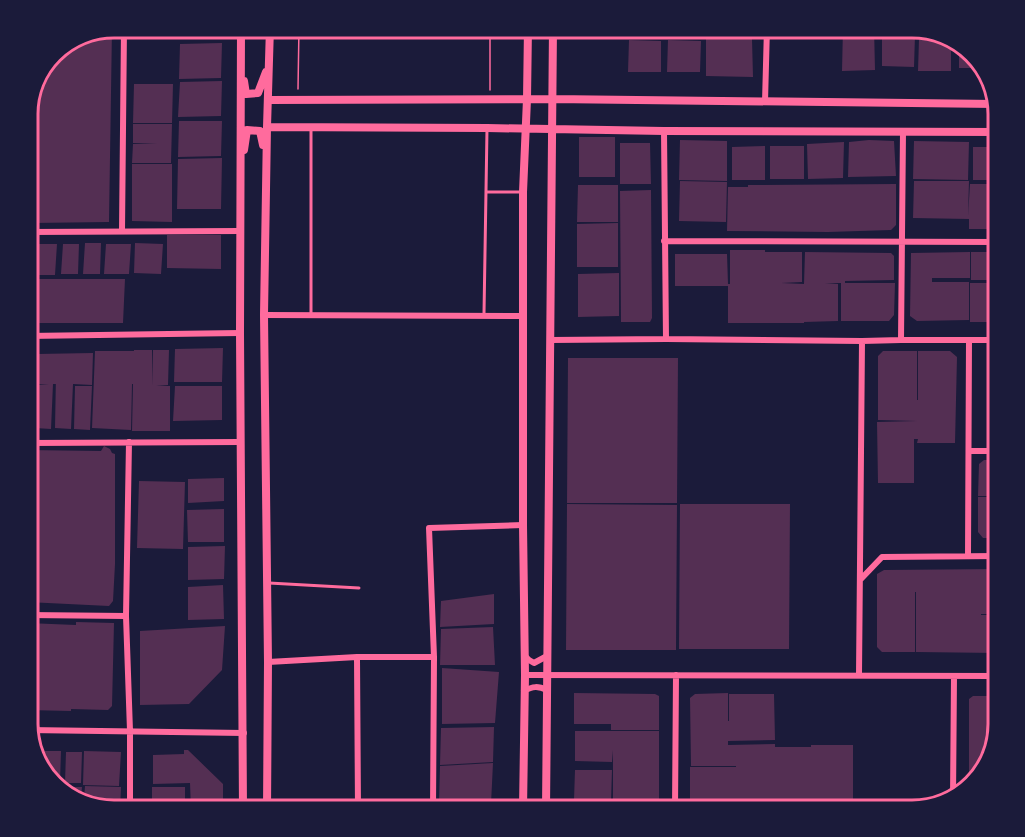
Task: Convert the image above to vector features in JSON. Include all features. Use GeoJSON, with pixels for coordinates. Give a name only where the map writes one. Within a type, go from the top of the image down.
{"type":"FeatureCollection","features":[{"type":"Feature","properties":{"kind":"street"},"geometry":{"type":"LineString","coordinates":[[122,231],[124,38]]}},
{"type":"Feature","properties":{"kind":"street"},"geometry":{"type":"LineString","coordinates":[[241,38],[240,333],[243,800]]}},
{"type":"Feature","properties":{"kind":"street"},"geometry":{"type":"LineString","coordinates":[[267,800],[264,315],[270,38]]}},
{"type":"Feature","properties":{"kind":"street"},"geometry":{"type":"LineString","coordinates":[[523,800],[525,655],[523,192],[528,38]]}},
{"type":"Feature","properties":{"kind":"street"},"geometry":{"type":"LineString","coordinates":[[546,800],[553,38]]}},
{"type":"Feature","properties":{"kind":"street"},"geometry":{"type":"LineString","coordinates":[[765,102],[767,38]]}},
{"type":"Feature","properties":{"kind":"street"},"geometry":{"type":"LineString","coordinates":[[241,64],[246,94],[258,93],[269,62]]}},
{"type":"Feature","properties":{"kind":"street"},"geometry":{"type":"LineString","coordinates":[[268,100],[552,99],[987,104]]}},
{"type":"Feature","properties":{"kind":"street"},"geometry":{"type":"LineString","coordinates":[[267,127],[988,132]]}},
{"type":"Feature","properties":{"kind":"street"},"geometry":{"type":"LineString","coordinates":[[241,166],[247,130],[260,130],[266,167]]}},
{"type":"Feature","properties":{"kind":"street"},"geometry":{"type":"LineString","coordinates":[[664,131],[666,339]]}},
{"type":"Feature","properties":{"kind":"street"},"geometry":{"type":"LineString","coordinates":[[901,340],[903,132]]}},
{"type":"Feature","properties":{"kind":"street"},"geometry":{"type":"LineString","coordinates":[[38,232],[241,231]]}},
{"type":"Feature","properties":{"kind":"street"},"geometry":{"type":"LineString","coordinates":[[664,241],[988,242]]}},
{"type":"Feature","properties":{"kind":"street"},"geometry":{"type":"LineString","coordinates":[[264,315],[523,316]]}},
{"type":"Feature","properties":{"kind":"street"},"geometry":{"type":"LineString","coordinates":[[38,336],[240,333]]}},
{"type":"Feature","properties":{"kind":"street"},"geometry":{"type":"LineString","coordinates":[[550,340],[988,340]]}},
{"type":"Feature","properties":{"kind":"street"},"geometry":{"type":"LineString","coordinates":[[968,556],[969,340]]}},
{"type":"Feature","properties":{"kind":"street"},"geometry":{"type":"LineString","coordinates":[[859,675],[862,341]]}},
{"type":"Feature","properties":{"kind":"street"},"geometry":{"type":"LineString","coordinates":[[129,442],[126,616],[130,800]]}},
{"type":"Feature","properties":{"kind":"street"},"geometry":{"type":"LineString","coordinates":[[38,443],[241,442]]}},
{"type":"Feature","properties":{"kind":"street"},"geometry":{"type":"LineString","coordinates":[[969,451],[988,451]]}},
{"type":"Feature","properties":{"kind":"street"},"geometry":{"type":"LineString","coordinates":[[433,800],[434,657],[429,528],[523,525]]}},
{"type":"Feature","properties":{"kind":"street"},"geometry":{"type":"LineString","coordinates":[[860,580],[882,557],[988,556]]}},
{"type":"Feature","properties":{"kind":"street"},"geometry":{"type":"LineString","coordinates":[[38,615],[126,616]]}},
{"type":"Feature","properties":{"kind":"street"},"geometry":{"type":"LineString","coordinates":[[525,655],[534,663],[547,656]]}},
{"type":"Feature","properties":{"kind":"street"},"geometry":{"type":"LineString","coordinates":[[268,663],[357,657],[434,657]]}},
{"type":"Feature","properties":{"kind":"street"},"geometry":{"type":"LineString","coordinates":[[357,657],[358,800]]}},
{"type":"Feature","properties":{"kind":"street"},"geometry":{"type":"LineString","coordinates":[[525,675],[988,676]]}},
{"type":"Feature","properties":{"kind":"street"},"geometry":{"type":"LineString","coordinates":[[675,800],[676,675]]}},
{"type":"Feature","properties":{"kind":"street"},"geometry":{"type":"LineString","coordinates":[[953,787],[954,676]]}},
{"type":"Feature","properties":{"kind":"street"},"geometry":{"type":"LineString","coordinates":[[524,692],[531,687],[547,690]]}},
{"type":"Feature","properties":{"kind":"street"},"geometry":{"type":"LineString","coordinates":[[38,729],[244,733]]}},
{"type":"Feature","properties":{"kind":"lane"},"geometry":{"type":"LineString","coordinates":[[311,128],[311,315]]}},
{"type":"Feature","properties":{"kind":"lane"},"geometry":{"type":"LineString","coordinates":[[484,316],[487,128]]}},
{"type":"Feature","properties":{"kind":"lane"},"geometry":{"type":"LineString","coordinates":[[486,192],[523,192]]}},
{"type":"Feature","properties":{"kind":"lane"},"geometry":{"type":"LineString","coordinates":[[267,583],[359,588]]}},
{"type":"Feature","properties":{"kind":"path"},"geometry":{"type":"LineString","coordinates":[[298,91],[299,38]]}},
{"type":"Feature","properties":{"kind":"path"},"geometry":{"type":"LineString","coordinates":[[490,38],[490,93]]}},
{"type":"Feature","properties":{"kind":"building"},"geometry":{"type":"Polygon","coordinates":[[[104,38],[112,38],[109,222],[38,223],[40,94],[45,80],[63,56],[89,42],[104,38]]]}},
{"type":"Feature","properties":{"kind":"building"},"geometry":{"type":"Polygon","coordinates":[[[843,38],[874,38],[875,70],[842,71],[843,38]]]}},
{"type":"Feature","properties":{"kind":"building"},"geometry":{"type":"Polygon","coordinates":[[[882,38],[915,38],[914,67],[882,66],[882,38]]]}},
{"type":"Feature","properties":{"kind":"building"},"geometry":{"type":"Polygon","coordinates":[[[706,39],[752,39],[753,77],[706,76],[706,39]]]}},
{"type":"Feature","properties":{"kind":"building"},"geometry":{"type":"Polygon","coordinates":[[[919,39],[940,43],[951,48],[951,71],[918,71],[919,39]]]}},
{"type":"Feature","properties":{"kind":"building"},"geometry":{"type":"Polygon","coordinates":[[[629,40],[661,41],[661,72],[628,72],[629,40]]]}},
{"type":"Feature","properties":{"kind":"building"},"geometry":{"type":"Polygon","coordinates":[[[668,40],[701,41],[700,72],[667,72],[668,40]]]}},
{"type":"Feature","properties":{"kind":"building"},"geometry":{"type":"Polygon","coordinates":[[[222,43],[221,78],[179,79],[180,44],[222,43]]]}},
{"type":"Feature","properties":{"kind":"building"},"geometry":{"type":"Polygon","coordinates":[[[959,54],[973,68],[959,68],[959,54]]]}},
{"type":"Feature","properties":{"kind":"building"},"geometry":{"type":"Polygon","coordinates":[[[222,81],[221,116],[178,117],[180,82],[222,81]]]}},
{"type":"Feature","properties":{"kind":"building"},"geometry":{"type":"Polygon","coordinates":[[[134,84],[173,84],[172,123],[133,123],[134,84]]]}},
{"type":"Feature","properties":{"kind":"building"},"geometry":{"type":"Polygon","coordinates":[[[179,121],[222,121],[221,156],[178,157],[179,121]]]}},
{"type":"Feature","properties":{"kind":"building"},"geometry":{"type":"Polygon","coordinates":[[[133,124],[172,124],[171,163],[132,163],[133,144],[157,144],[133,143],[133,124]]]}},
{"type":"Feature","properties":{"kind":"building"},"geometry":{"type":"Polygon","coordinates":[[[579,137],[615,137],[615,177],[579,177],[579,137]]]}},
{"type":"Feature","properties":{"kind":"building"},"geometry":{"type":"Polygon","coordinates":[[[680,140],[727,141],[727,181],[679,180],[680,140]]]}},
{"type":"Feature","properties":{"kind":"building"},"geometry":{"type":"Polygon","coordinates":[[[894,141],[896,176],[848,177],[849,142],[894,141]]]}},
{"type":"Feature","properties":{"kind":"building"},"geometry":{"type":"Polygon","coordinates":[[[914,141],[969,142],[968,180],[913,179],[914,141]]]}},
{"type":"Feature","properties":{"kind":"building"},"geometry":{"type":"Polygon","coordinates":[[[844,142],[843,178],[808,179],[807,144],[844,142]]]}},
{"type":"Feature","properties":{"kind":"building"},"geometry":{"type":"Polygon","coordinates":[[[620,143],[650,143],[651,184],[620,184],[620,143]]]}},
{"type":"Feature","properties":{"kind":"building"},"geometry":{"type":"Polygon","coordinates":[[[765,146],[765,180],[732,180],[732,147],[765,146]]]}},
{"type":"Feature","properties":{"kind":"building"},"geometry":{"type":"Polygon","coordinates":[[[770,146],[804,146],[804,179],[770,179],[770,146]]]}},
{"type":"Feature","properties":{"kind":"building"},"geometry":{"type":"Polygon","coordinates":[[[973,147],[988,147],[988,180],[973,180],[973,147]]]}},
{"type":"Feature","properties":{"kind":"building"},"geometry":{"type":"Polygon","coordinates":[[[222,158],[221,209],[177,209],[178,159],[222,158]]]}},
{"type":"Feature","properties":{"kind":"building"},"geometry":{"type":"Polygon","coordinates":[[[132,164],[172,164],[172,222],[132,221],[132,164]]]}},
{"type":"Feature","properties":{"kind":"building"},"geometry":{"type":"Polygon","coordinates":[[[680,181],[727,182],[726,222],[679,221],[680,181]]]}},
{"type":"Feature","properties":{"kind":"building"},"geometry":{"type":"Polygon","coordinates":[[[914,181],[969,181],[968,216],[970,184],[988,184],[988,229],[969,229],[969,219],[913,218],[914,181]]]}},
{"type":"Feature","properties":{"kind":"building"},"geometry":{"type":"Polygon","coordinates":[[[896,184],[896,225],[891,230],[727,231],[728,187],[896,184]]]}},
{"type":"Feature","properties":{"kind":"building"},"geometry":{"type":"Polygon","coordinates":[[[578,185],[618,185],[618,222],[577,222],[578,185]]]}},
{"type":"Feature","properties":{"kind":"building"},"geometry":{"type":"Polygon","coordinates":[[[651,190],[652,318],[650,322],[621,322],[620,191],[651,190]]]}},
{"type":"Feature","properties":{"kind":"building"},"geometry":{"type":"Polygon","coordinates":[[[618,223],[618,267],[577,267],[577,224],[618,223]]]}},
{"type":"Feature","properties":{"kind":"building"},"geometry":{"type":"Polygon","coordinates":[[[167,235],[221,235],[221,269],[167,268],[167,235]]]}},
{"type":"Feature","properties":{"kind":"building"},"geometry":{"type":"Polygon","coordinates":[[[85,243],[101,243],[100,274],[83,274],[85,243]]]}},
{"type":"Feature","properties":{"kind":"building"},"geometry":{"type":"Polygon","coordinates":[[[135,243],[163,244],[161,274],[134,273],[135,243]]]}},
{"type":"Feature","properties":{"kind":"building"},"geometry":{"type":"Polygon","coordinates":[[[39,244],[57,244],[55,275],[38,275],[39,244]]]}},
{"type":"Feature","properties":{"kind":"building"},"geometry":{"type":"Polygon","coordinates":[[[63,244],[79,244],[78,274],[61,274],[63,244]]]}},
{"type":"Feature","properties":{"kind":"building"},"geometry":{"type":"Polygon","coordinates":[[[106,244],[131,244],[129,274],[104,274],[106,244]]]}},
{"type":"Feature","properties":{"kind":"building"},"geometry":{"type":"Polygon","coordinates":[[[730,250],[802,252],[802,282],[781,283],[804,284],[805,252],[891,253],[894,256],[894,280],[845,281],[845,283],[895,283],[894,315],[889,321],[841,321],[841,283],[825,283],[838,284],[838,321],[728,323],[728,286],[675,286],[675,254],[727,254],[728,284],[730,284],[730,250]]]}},
{"type":"Feature","properties":{"kind":"building"},"geometry":{"type":"Polygon","coordinates":[[[970,252],[970,278],[932,278],[932,282],[969,282],[969,320],[917,321],[910,316],[911,253],[970,252]]]}},
{"type":"Feature","properties":{"kind":"building"},"geometry":{"type":"Polygon","coordinates":[[[971,252],[988,252],[988,280],[971,280],[971,252]]]}},
{"type":"Feature","properties":{"kind":"building"},"geometry":{"type":"Polygon","coordinates":[[[619,273],[619,316],[578,317],[578,274],[619,273]]]}},
{"type":"Feature","properties":{"kind":"building"},"geometry":{"type":"Polygon","coordinates":[[[38,279],[125,279],[123,323],[38,323],[38,279]]]}},
{"type":"Feature","properties":{"kind":"building"},"geometry":{"type":"Polygon","coordinates":[[[970,283],[988,283],[988,322],[970,322],[970,283]]]}},
{"type":"Feature","properties":{"kind":"building"},"geometry":{"type":"Polygon","coordinates":[[[223,348],[222,382],[174,382],[175,349],[223,348]]]}},
{"type":"Feature","properties":{"kind":"building"},"geometry":{"type":"Polygon","coordinates":[[[152,350],[152,386],[153,350],[169,350],[168,385],[156,386],[170,386],[170,431],[132,431],[133,384],[131,430],[92,428],[95,351],[152,350]]]}},
{"type":"Feature","properties":{"kind":"building"},"geometry":{"type":"Polygon","coordinates":[[[883,351],[917,351],[917,400],[918,351],[950,351],[957,357],[955,443],[917,443],[918,439],[914,439],[914,483],[878,483],[877,422],[917,421],[878,420],[878,356],[883,351]]]}},
{"type":"Feature","properties":{"kind":"building"},"geometry":{"type":"Polygon","coordinates":[[[93,353],[92,385],[73,384],[71,429],[55,428],[56,384],[53,384],[51,429],[38,428],[38,385],[49,385],[38,384],[38,354],[93,353]]]}},
{"type":"Feature","properties":{"kind":"building"},"geometry":{"type":"Polygon","coordinates":[[[568,358],[678,358],[677,503],[567,503],[568,358]]]}},
{"type":"Feature","properties":{"kind":"building"},"geometry":{"type":"Polygon","coordinates":[[[75,386],[92,386],[90,430],[74,429],[75,386]]]}},
{"type":"Feature","properties":{"kind":"building"},"geometry":{"type":"Polygon","coordinates":[[[175,386],[222,386],[222,420],[173,421],[175,386]]]}},
{"type":"Feature","properties":{"kind":"building"},"geometry":{"type":"Polygon","coordinates":[[[104,446],[115,454],[113,601],[109,606],[38,603],[38,450],[101,451],[104,446]]]}},
{"type":"Feature","properties":{"kind":"building"},"geometry":{"type":"Polygon","coordinates":[[[988,460],[988,496],[978,496],[979,464],[988,460]]]}},
{"type":"Feature","properties":{"kind":"building"},"geometry":{"type":"Polygon","coordinates":[[[224,478],[224,501],[188,503],[188,479],[224,478]]]}},
{"type":"Feature","properties":{"kind":"building"},"geometry":{"type":"Polygon","coordinates":[[[139,481],[185,482],[183,549],[137,548],[139,481]]]}},
{"type":"Feature","properties":{"kind":"building"},"geometry":{"type":"Polygon","coordinates":[[[978,497],[988,497],[988,538],[983,538],[978,532],[978,497]]]}},
{"type":"Feature","properties":{"kind":"building"},"geometry":{"type":"Polygon","coordinates":[[[567,504],[677,505],[676,650],[566,650],[567,504]]]}},
{"type":"Feature","properties":{"kind":"building"},"geometry":{"type":"Polygon","coordinates":[[[680,504],[790,504],[789,649],[679,649],[680,504]]]}},
{"type":"Feature","properties":{"kind":"building"},"geometry":{"type":"Polygon","coordinates":[[[224,509],[224,542],[188,542],[187,510],[224,509]]]}},
{"type":"Feature","properties":{"kind":"building"},"geometry":{"type":"Polygon","coordinates":[[[225,546],[224,579],[188,580],[188,547],[225,546]]]}},
{"type":"Feature","properties":{"kind":"building"},"geometry":{"type":"Polygon","coordinates":[[[988,569],[988,614],[981,615],[988,615],[988,653],[916,652],[916,592],[915,652],[882,652],[877,647],[877,574],[884,570],[988,569]]]}},
{"type":"Feature","properties":{"kind":"building"},"geometry":{"type":"Polygon","coordinates":[[[223,585],[224,619],[188,620],[188,587],[223,585]]]}},
{"type":"Feature","properties":{"kind":"building"},"geometry":{"type":"Polygon","coordinates":[[[494,594],[494,624],[440,627],[441,601],[494,594]]]}},
{"type":"Feature","properties":{"kind":"building"},"geometry":{"type":"Polygon","coordinates":[[[76,622],[114,623],[112,706],[108,710],[38,710],[38,623],[76,625],[76,622]]]}},
{"type":"Feature","properties":{"kind":"building"},"geometry":{"type":"Polygon","coordinates":[[[225,626],[222,670],[189,704],[140,705],[140,631],[225,626]]]}},
{"type":"Feature","properties":{"kind":"building"},"geometry":{"type":"Polygon","coordinates":[[[493,627],[495,665],[440,665],[441,629],[493,627]]]}},
{"type":"Feature","properties":{"kind":"building"},"geometry":{"type":"Polygon","coordinates":[[[442,668],[499,672],[495,723],[442,724],[442,668]]]}},
{"type":"Feature","properties":{"kind":"building"},"geometry":{"type":"Polygon","coordinates":[[[574,693],[655,694],[659,696],[659,730],[611,730],[611,724],[574,724],[574,693]]]}},
{"type":"Feature","properties":{"kind":"building"},"geometry":{"type":"Polygon","coordinates":[[[728,693],[729,721],[729,694],[774,694],[775,740],[728,741],[728,745],[775,744],[775,747],[811,747],[811,745],[853,745],[853,800],[690,800],[690,767],[736,767],[691,766],[690,698],[695,694],[728,693]]]}},
{"type":"Feature","properties":{"kind":"building"},"geometry":{"type":"Polygon","coordinates":[[[973,696],[988,696],[986,738],[982,752],[969,774],[969,699],[973,696]]]}},
{"type":"Feature","properties":{"kind":"building"},"geometry":{"type":"Polygon","coordinates":[[[494,727],[493,762],[440,765],[441,728],[494,727]]]}},
{"type":"Feature","properties":{"kind":"building"},"geometry":{"type":"Polygon","coordinates":[[[575,731],[659,731],[659,800],[613,800],[613,750],[612,762],[575,761],[575,731]]]}},
{"type":"Feature","properties":{"kind":"building"},"geometry":{"type":"Polygon","coordinates":[[[184,750],[188,750],[223,784],[223,800],[191,800],[190,783],[153,784],[153,755],[184,754],[184,750]]]}},
{"type":"Feature","properties":{"kind":"building"},"geometry":{"type":"Polygon","coordinates":[[[45,751],[61,751],[60,778],[53,770],[45,757],[45,751]]]}},
{"type":"Feature","properties":{"kind":"building"},"geometry":{"type":"Polygon","coordinates":[[[84,751],[121,752],[119,786],[83,785],[84,751]]]}},
{"type":"Feature","properties":{"kind":"building"},"geometry":{"type":"Polygon","coordinates":[[[66,752],[82,752],[81,783],[65,782],[66,752]]]}},
{"type":"Feature","properties":{"kind":"building"},"geometry":{"type":"Polygon","coordinates":[[[493,763],[491,800],[439,800],[440,766],[493,763]]]}},
{"type":"Feature","properties":{"kind":"building"},"geometry":{"type":"Polygon","coordinates":[[[575,770],[612,770],[611,800],[574,800],[575,770]]]}},
{"type":"Feature","properties":{"kind":"building"},"geometry":{"type":"Polygon","coordinates":[[[85,786],[121,787],[120,800],[104,799],[84,793],[85,786]]]}},
{"type":"Feature","properties":{"kind":"building"},"geometry":{"type":"Polygon","coordinates":[[[73,787],[82,787],[82,792],[73,787]]]}},
{"type":"Feature","properties":{"kind":"building"},"geometry":{"type":"Polygon","coordinates":[[[152,787],[185,787],[185,800],[152,800],[152,787]]]}}]}
